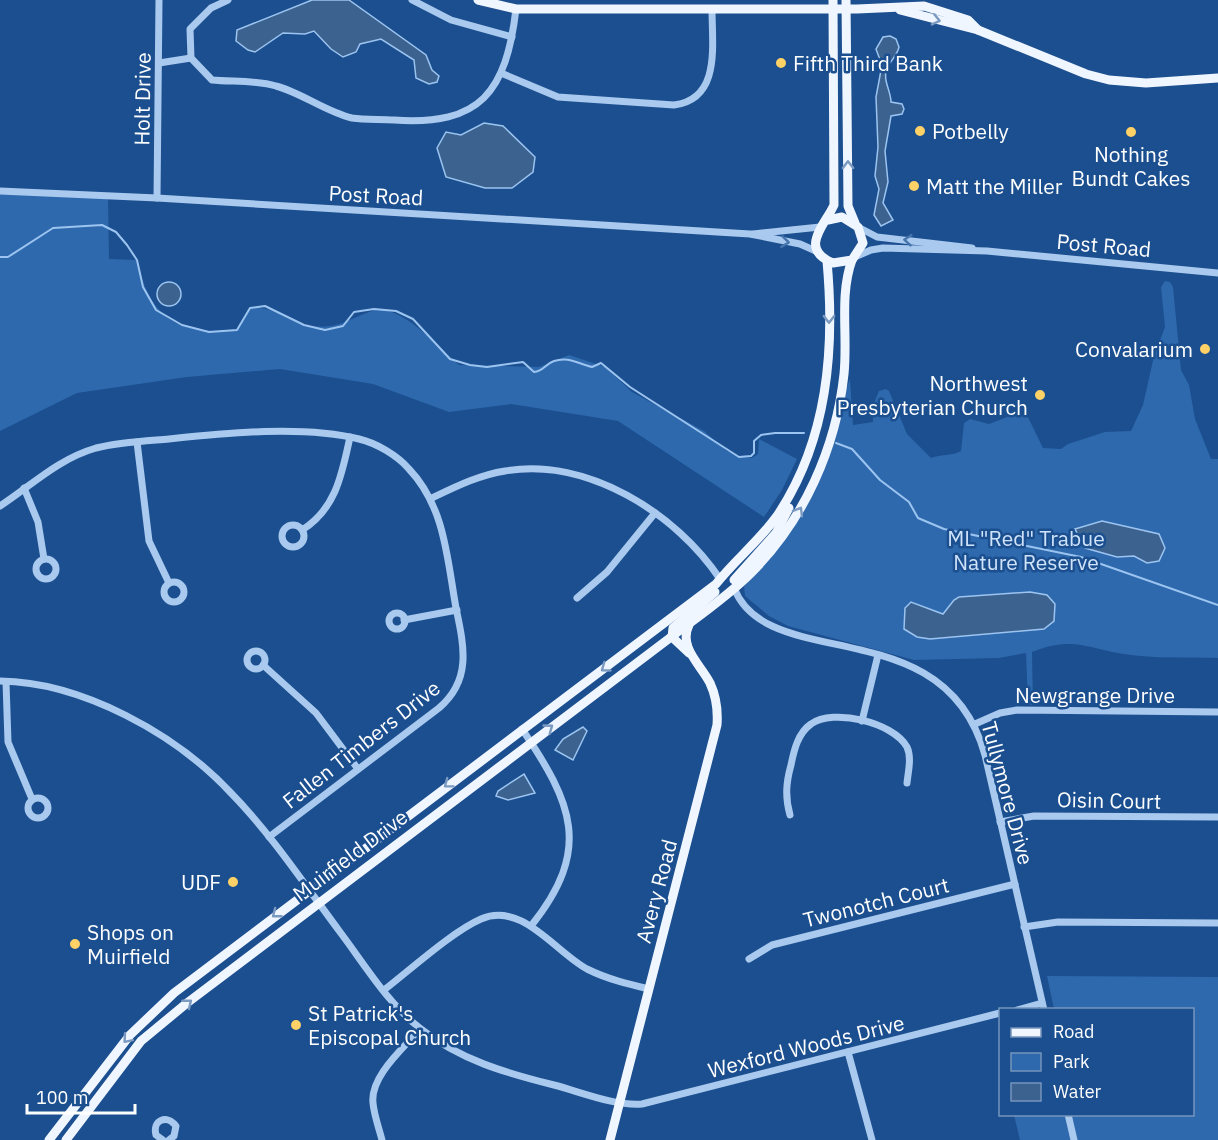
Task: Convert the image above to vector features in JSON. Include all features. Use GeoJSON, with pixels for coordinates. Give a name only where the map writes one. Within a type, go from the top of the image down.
{"type":"FeatureCollection","features":[{"type":"Feature","properties":{"kind":"main road"},"geometry":{"type":"LineString","coordinates":[[478,0],[516,9],[796,9],[833,4],[895,8],[978,30],[1086,74],[1110,80],[1146,83],[1218,78]]}},
{"type":"Feature","properties":{"kind":"main road"},"geometry":{"type":"LineString","coordinates":[[796,9],[811,0]]}},
{"type":"Feature","properties":{"kind":"main road"},"geometry":{"type":"LineString","coordinates":[[833,4],[834,205],[828,220],[820,227],[816,239],[818,252],[827,261],[840,264],[855,258]]}},
{"type":"Feature","properties":{"kind":"main road"},"geometry":{"type":"LineString","coordinates":[[734,588],[769,553],[795,518],[827,452],[842,391],[845,352],[844,283],[863,243],[848,206],[846,4]]}},
{"type":"Feature","properties":{"kind":"main road"},"geometry":{"type":"LineString","coordinates":[[828,220],[842,217],[856,225]]}},
{"type":"Feature","properties":{"kind":"main road"},"geometry":{"type":"LineString","coordinates":[[734,588],[735,580],[776,533],[809,470],[823,408],[829,358],[830,288],[827,261]]}},
{"type":"Feature","properties":{"kind":"main road","name":"Muirfield Drive"},"geometry":{"type":"LineString","coordinates":[[50,1140],[131,1034],[174,993],[308,889],[652,633],[720,579],[754,545],[776,516],[793,489],[813,445]]}},
{"type":"Feature","properties":{"kind":"main road"},"geometry":{"type":"LineString","coordinates":[[672,637],[672,629],[676,623],[704,602],[750,558],[784,514]]}},
{"type":"Feature","properties":{"kind":"main road","name":"Muirfield Drive"},"geometry":{"type":"LineString","coordinates":[[66,1140],[141,1041],[318,902],[734,588]]}},
{"type":"Feature","properties":{"kind":"main road","name":"Avery Road"},"geometry":{"type":"LineString","coordinates":[[686,626],[685,635],[691,655]]}},
{"type":"Feature","properties":{"kind":"main road","name":"Avery Road"},"geometry":{"type":"LineString","coordinates":[[610,1140],[717,725],[716,702],[712,686],[691,655],[672,637]]}},
{"type":"Feature","properties":{"kind":"street","name":"Holt Drive"},"geometry":{"type":"LineString","coordinates":[[157,198],[159,0]]}},
{"type":"Feature","properties":{"kind":"street"},"geometry":{"type":"LineString","coordinates":[[228,0],[211,8],[190,29],[190,58],[212,80],[275,85],[352,117],[419,122],[458,116],[472,109],[490,94],[501,73],[512,38],[516,9]]}},
{"type":"Feature","properties":{"kind":"street"},"geometry":{"type":"LineString","coordinates":[[412,0],[451,20],[512,38]]}},
{"type":"Feature","properties":{"kind":"street"},"geometry":{"type":"LineString","coordinates":[[501,73],[558,97],[687,104],[698,98],[710,77],[712,9]]}},
{"type":"Feature","properties":{"kind":"street"},"geometry":{"type":"LineString","coordinates":[[159,63],[190,58]]}},
{"type":"Feature","properties":{"kind":"street","name":"Post Road"},"geometry":{"type":"LineString","coordinates":[[0,192],[157,198],[750,234],[800,244],[818,252]]}},
{"type":"Feature","properties":{"kind":"street","name":"Post Road"},"geometry":{"type":"LineString","coordinates":[[856,225],[877,237],[955,244],[987,251]]}},
{"type":"Feature","properties":{"kind":"street","name":"Post Road"},"geometry":{"type":"LineString","coordinates":[[750,234],[820,227]]}},
{"type":"Feature","properties":{"kind":"street","name":"Post Road"},"geometry":{"type":"LineString","coordinates":[[855,258],[871,249],[884,248],[987,251],[1218,273]]}},
{"type":"Feature","properties":{"kind":"street","name":"Fallen Timbers Drive"},"geometry":{"type":"LineString","coordinates":[[0,506],[54,465],[95,448],[244,431],[350,437],[380,448],[402,462],[432,498],[441,525],[464,653],[464,667],[456,690],[439,708],[269,837]]}},
{"type":"Feature","properties":{"kind":"street"},"geometry":{"type":"LineString","coordinates":[[302,530],[319,518],[332,500],[341,480],[350,437]]}},
{"type":"Feature","properties":{"kind":"street"},"geometry":{"type":"LineString","coordinates":[[137,442],[149,542],[169,583]]}},
{"type":"Feature","properties":{"kind":"street"},"geometry":{"type":"LineString","coordinates":[[432,498],[488,474],[506,470],[543,469],[575,474],[608,485],[655,513],[683,537],[720,579]]}},
{"type":"Feature","properties":{"kind":"street"},"geometry":{"type":"LineString","coordinates":[[24,488],[38,522],[44,559]]}},
{"type":"Feature","properties":{"kind":"street"},"geometry":{"type":"LineString","coordinates":[[577,598],[607,572],[655,513]]}},
{"type":"Feature","properties":{"kind":"street","name":"Tullymore Drive"},"geometry":{"type":"LineString","coordinates":[[734,588],[747,608],[781,629],[903,662],[939,682],[953,694],[975,724],[1043,1006]]}},
{"type":"Feature","properties":{"kind":"street"},"geometry":{"type":"LineString","coordinates":[[404,620],[457,610]]}},
{"type":"Feature","properties":{"kind":"street"},"geometry":{"type":"LineString","coordinates":[[862,721],[878,655]]}},
{"type":"Feature","properties":{"kind":"street"},"geometry":{"type":"LineString","coordinates":[[263,665],[316,713],[358,769]]}},
{"type":"Feature","properties":{"kind":"street"},"geometry":{"type":"LineString","coordinates":[[3,681],[8,742],[32,799]]}},
{"type":"Feature","properties":{"kind":"street","name":"Wexford Woods Drive"},"geometry":{"type":"LineString","coordinates":[[3,681],[76,693],[115,709],[142,725],[221,782],[269,837],[384,990],[420,1029],[479,1064],[620,1102],[648,1103],[999,1014]]}},
{"type":"Feature","properties":{"kind":"street","name":"Newgrange Drive"},"geometry":{"type":"LineString","coordinates":[[975,724],[1000,713],[1017,710],[1218,712]]}},
{"type":"Feature","properties":{"kind":"street"},"geometry":{"type":"LineString","coordinates":[[790,815],[786,784],[801,734],[808,725],[829,716],[862,721],[894,733],[906,747],[910,765],[907,783]]}},
{"type":"Feature","properties":{"kind":"street"},"geometry":{"type":"LineString","coordinates":[[522,729],[548,767],[561,793],[566,812],[568,837],[566,861],[555,891],[531,926]]}},
{"type":"Feature","properties":{"kind":"street","name":"Oisin Court"},"geometry":{"type":"LineString","coordinates":[[1000,822],[1034,816],[1218,817]]}},
{"type":"Feature","properties":{"kind":"street","name":"Twonotch Court"},"geometry":{"type":"LineString","coordinates":[[749,959],[772,945],[1015,884]]}},
{"type":"Feature","properties":{"kind":"street"},"geometry":{"type":"LineString","coordinates":[[384,990],[481,919],[509,916],[531,926],[552,945],[588,969],[649,989]]}},
{"type":"Feature","properties":{"kind":"street"},"geometry":{"type":"LineString","coordinates":[[1024,927],[1058,921],[1218,923]]}},
{"type":"Feature","properties":{"kind":"street"},"geometry":{"type":"LineString","coordinates":[[382,1140],[372,1102],[374,1089],[380,1077],[420,1029]]}},
{"type":"Feature","properties":{"kind":"street"},"geometry":{"type":"LineString","coordinates":[[848,1053],[872,1140]]}},
{"type":"Feature","properties":{"kind":"street"},"geometry":{"type":"LineString","coordinates":[[1068,1116],[1074,1140]]}},
{"type":"Feature","properties":{"kind":"street"},"geometry":{"type":"LineString","coordinates":[[163,1140],[156,1135],[155,1128],[158,1121],[165,1119],[172,1121],[176,1126],[174,1136],[169,1140]]}},
{"type":"Feature","properties":{"kind":"green space"},"geometry":{"type":"Polygon","coordinates":[[[0,192],[108,196],[109,259],[137,260],[150,297],[170,319],[183,326],[216,331],[237,330],[250,308],[267,309],[295,322],[321,327],[336,325],[372,311],[383,310],[395,313],[407,320],[459,365],[539,367],[569,355],[605,367],[632,392],[704,431],[727,451],[752,458],[758,454],[759,439],[797,459],[782,490],[764,517],[618,421],[511,404],[449,412],[373,384],[280,369],[187,377],[77,393],[0,431],[0,192]]]}},
{"type":"Feature","properties":{"kind":"green space","name":"ML \"Red\" Trabue Nature Reserve"},"geometry":{"type":"Polygon","coordinates":[[[1165,281],[1170,282],[1173,287],[1181,370],[1189,385],[1195,419],[1211,459],[1218,459],[1218,658],[1135,656],[1069,644],[1046,647],[1032,652],[1033,705],[1028,705],[1026,653],[999,658],[914,660],[788,626],[769,616],[745,596],[744,586],[785,538],[817,485],[833,446],[850,379],[853,425],[873,422],[873,405],[879,391],[886,389],[889,391],[907,434],[931,458],[961,451],[964,423],[970,419],[989,424],[1020,412],[1026,413],[1043,448],[1061,449],[1068,444],[1105,432],[1131,431],[1143,405],[1154,356],[1165,327],[1161,287],[1165,281]]]}},
{"type":"Feature","properties":{"kind":"green space"},"geometry":{"type":"Polygon","coordinates":[[[1047,976],[1218,977],[1218,1140],[1020,1140],[1014,1116],[1194,1116],[1194,1008],[1054,1008],[1047,976]]]}},
{"type":"Feature","properties":{"kind":"water"},"geometry":{"type":"Polygon","coordinates":[[[312,0],[349,0],[426,55],[432,70],[439,76],[437,82],[429,84],[416,78],[414,60],[381,39],[360,44],[356,52],[343,57],[331,49],[314,31],[305,34],[283,33],[255,52],[236,41],[237,30],[312,0]]]}},
{"type":"Feature","properties":{"kind":"water"},"geometry":{"type":"Polygon","coordinates":[[[890,36],[896,39],[899,47],[887,68],[886,81],[891,102],[902,104],[904,109],[902,114],[891,116],[885,151],[888,182],[883,203],[893,220],[881,226],[874,215],[879,189],[875,176],[878,147],[876,97],[882,65],[876,49],[883,37],[890,36]]]}},
{"type":"Feature","properties":{"kind":"water"},"geometry":{"type":"Polygon","coordinates":[[[484,123],[503,126],[535,157],[533,172],[512,188],[485,188],[446,177],[437,148],[446,132],[461,135],[484,123]]]}},
{"type":"Feature","properties":{"kind":"water"},"geometry":{"type":"Polygon","coordinates":[[[169,282],[177,286],[181,294],[177,302],[169,306],[161,302],[157,294],[161,286],[169,282]]]}},
{"type":"Feature","properties":{"kind":"water"},"geometry":{"type":"Polygon","coordinates":[[[1102,521],[1159,534],[1165,548],[1159,561],[1147,563],[1134,556],[1117,557],[1085,548],[1075,529],[1102,521]]]}},
{"type":"Feature","properties":{"kind":"water"},"geometry":{"type":"Polygon","coordinates":[[[1030,592],[1047,595],[1055,604],[1054,621],[1044,629],[930,639],[917,637],[904,629],[905,608],[911,602],[943,614],[959,597],[1030,592]]]}},
{"type":"Feature","properties":{"kind":"water"},"geometry":{"type":"Polygon","coordinates":[[[583,727],[587,731],[573,760],[555,750],[563,739],[583,727]]]}},
{"type":"Feature","properties":{"kind":"water"},"geometry":{"type":"Polygon","coordinates":[[[524,774],[535,793],[508,800],[496,796],[498,791],[524,774]]]}},
{"type":"Feature","properties":{"kind":"waterway"},"geometry":{"type":"LineString","coordinates":[[0,257],[8,257],[53,228],[102,225],[116,232],[137,260],[143,287],[156,310],[182,325],[209,332],[237,330],[250,308],[265,306],[304,325],[325,330],[343,326],[354,312],[374,309],[396,311],[413,319],[450,359],[470,365],[487,367],[523,362],[534,372],[559,360],[569,360],[592,367],[601,363],[630,387],[739,457],[751,456],[754,453],[754,441],[761,435],[804,433]]}},
{"type":"Feature","properties":{"kind":"waterway"},"geometry":{"type":"LineString","coordinates":[[836,443],[852,449],[880,480],[909,502],[918,518],[944,529],[1081,557],[1218,605]]}},
{"type":"Feature","properties":{"kind":"place","name":"Fifth Third Bank"},"geometry":{"type":"Point","coordinates":[781,63]}},
{"type":"Feature","properties":{"kind":"place","name":"Potbelly"},"geometry":{"type":"Point","coordinates":[920,131]}},
{"type":"Feature","properties":{"kind":"place","name":"Nothing Bundt Cakes"},"geometry":{"type":"Point","coordinates":[1131,132]}},
{"type":"Feature","properties":{"kind":"place","name":"Matt the Miller"},"geometry":{"type":"Point","coordinates":[914,186]}},
{"type":"Feature","properties":{"kind":"place","name":"Convalarium"},"geometry":{"type":"Point","coordinates":[1205,349]}},
{"type":"Feature","properties":{"kind":"place","name":"Northwest Presbyterian Church"},"geometry":{"type":"Point","coordinates":[1040,395]}},
{"type":"Feature","properties":{"kind":"place","name":"UDF"},"geometry":{"type":"Point","coordinates":[233,882]}},
{"type":"Feature","properties":{"kind":"place","name":"Shops on Muirfield"},"geometry":{"type":"Point","coordinates":[75,944]}},
{"type":"Feature","properties":{"kind":"place","name":"St Patrick's Episcopal Church"},"geometry":{"type":"Point","coordinates":[296,1025]}}]}
